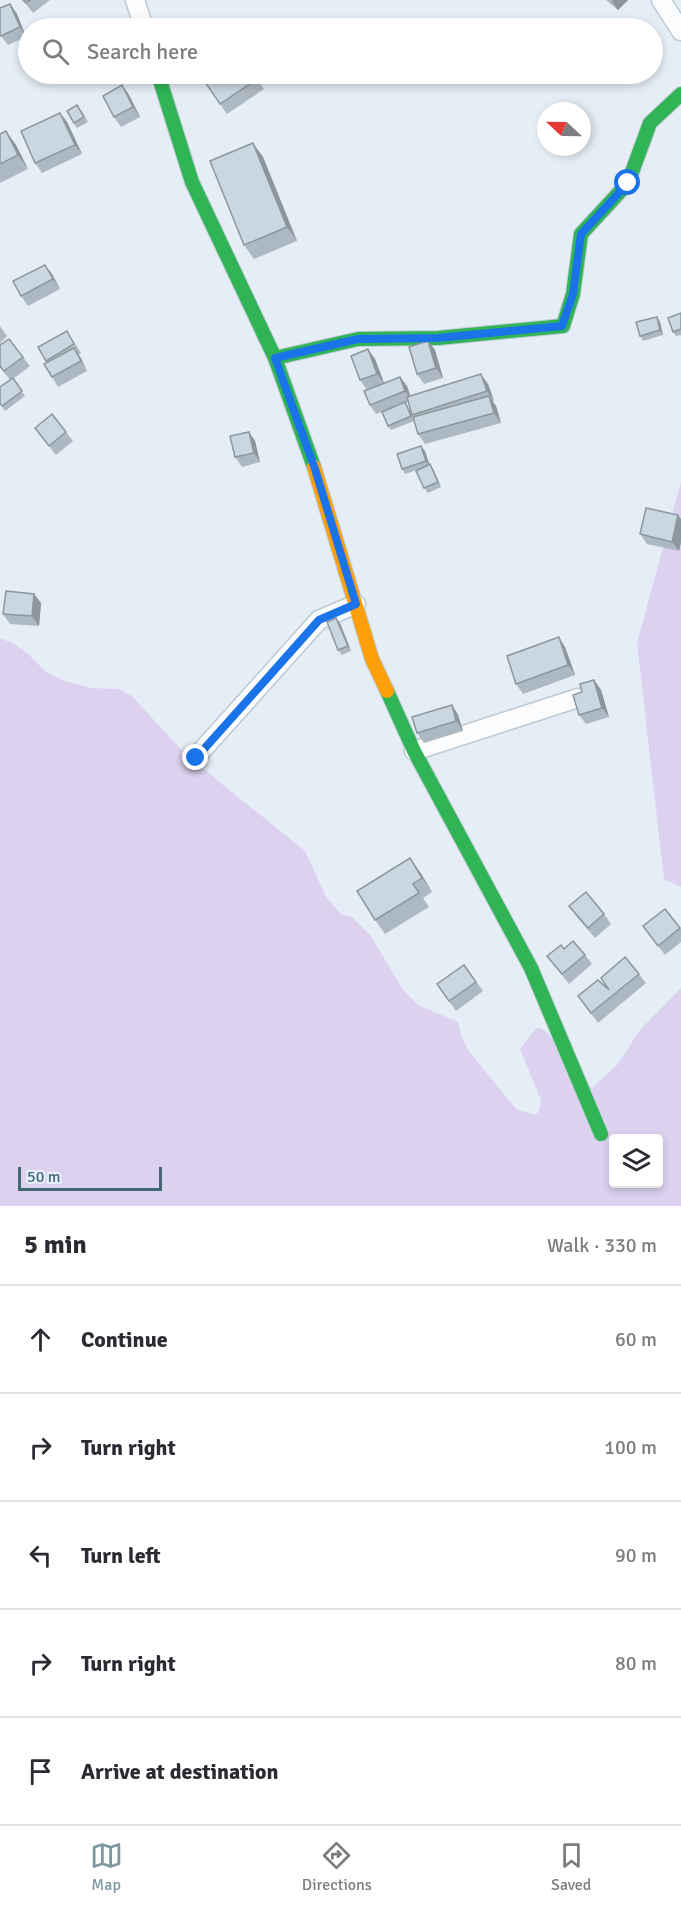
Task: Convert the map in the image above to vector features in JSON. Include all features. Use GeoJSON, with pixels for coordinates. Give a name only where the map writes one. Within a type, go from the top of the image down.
{"type":"FeatureCollection","features":[{"type":"Feature","properties":{"kind":"street"},"geometry":{"type":"LineString","coordinates":[[135,0],[141,18]]}},
{"type":"Feature","properties":{"kind":"street"},"geometry":{"type":"LineString","coordinates":[[661,0],[681,32]]}},
{"type":"Feature","properties":{"kind":"street"},"geometry":{"type":"LineString","coordinates":[[161,84],[192,182],[275,358],[315,469],[372,659],[414,751],[531,968],[601,1134]]}},
{"type":"Feature","properties":{"kind":"street"},"geometry":{"type":"LineString","coordinates":[[275,358],[358,339],[438,338],[562,326],[573,294],[581,234],[628,183],[650,123],[681,94]]}},
{"type":"Feature","properties":{"kind":"street"},"geometry":{"type":"LineString","coordinates":[[196,758],[319,620],[356,604]]}},
{"type":"Feature","properties":{"kind":"street"},"geometry":{"type":"LineString","coordinates":[[414,751],[578,698]]}},
{"type":"Feature","properties":{"kind":"shaded area"},"geometry":{"type":"Polygon","coordinates":[[[681,482],[681,887],[664,879],[637,643],[681,482]]]}},
{"type":"Feature","properties":{"kind":"shaded area"},"geometry":{"type":"Polygon","coordinates":[[[0,638],[27,653],[46,672],[63,680],[90,688],[119,689],[132,696],[186,755],[305,851],[326,897],[341,914],[352,917],[371,936],[403,990],[418,1005],[458,1022],[468,1050],[516,1109],[534,1115],[539,1112],[541,1100],[520,1049],[536,1028],[541,1028],[548,1034],[592,1088],[617,1065],[640,1030],[681,988],[681,1206],[0,1206],[0,638]]]}},
{"type":"Feature","properties":{"kind":"building"},"geometry":{"type":"Polygon","coordinates":[[[10,4],[18,22],[18,28],[1,36],[0,34],[0,8],[10,4]]]}},
{"type":"Feature","properties":{"kind":"building"},"geometry":{"type":"Polygon","coordinates":[[[206,84],[250,84],[220,104],[206,84]]]}},
{"type":"Feature","properties":{"kind":"building"},"geometry":{"type":"Polygon","coordinates":[[[122,85],[133,107],[114,117],[103,96],[122,85]]]}},
{"type":"Feature","properties":{"kind":"building"},"geometry":{"type":"Polygon","coordinates":[[[77,105],[84,117],[74,123],[67,111],[77,105]]]}},
{"type":"Feature","properties":{"kind":"building"},"geometry":{"type":"Polygon","coordinates":[[[60,113],[75,145],[35,163],[21,131],[60,113]]]}},
{"type":"Feature","properties":{"kind":"building"},"geometry":{"type":"Polygon","coordinates":[[[6,131],[18,155],[0,164],[0,134],[6,131]]]}},
{"type":"Feature","properties":{"kind":"building"},"geometry":{"type":"Polygon","coordinates":[[[253,143],[287,227],[244,245],[210,161],[253,143]]]}},
{"type":"Feature","properties":{"kind":"building"},"geometry":{"type":"Polygon","coordinates":[[[45,265],[53,279],[21,296],[13,281],[45,265]]]}},
{"type":"Feature","properties":{"kind":"building"},"geometry":{"type":"Polygon","coordinates":[[[681,313],[681,329],[673,332],[668,318],[681,313]]]}},
{"type":"Feature","properties":{"kind":"building"},"geometry":{"type":"Polygon","coordinates":[[[657,317],[660,330],[640,336],[636,322],[657,317]]]}},
{"type":"Feature","properties":{"kind":"building"},"geometry":{"type":"Polygon","coordinates":[[[67,331],[74,344],[46,361],[38,347],[67,331]]]}},
{"type":"Feature","properties":{"kind":"building"},"geometry":{"type":"Polygon","coordinates":[[[9,339],[23,357],[4,371],[0,366],[0,345],[9,339]]]}},
{"type":"Feature","properties":{"kind":"building"},"geometry":{"type":"Polygon","coordinates":[[[428,341],[436,368],[417,374],[409,347],[428,341]]]}},
{"type":"Feature","properties":{"kind":"building"},"geometry":{"type":"Polygon","coordinates":[[[74,348],[81,361],[52,377],[44,364],[74,348]]]}},
{"type":"Feature","properties":{"kind":"building"},"geometry":{"type":"Polygon","coordinates":[[[368,349],[377,374],[360,380],[351,356],[368,349]]]}},
{"type":"Feature","properties":{"kind":"building"},"geometry":{"type":"Polygon","coordinates":[[[481,374],[487,391],[412,415],[407,397],[481,374]]]}},
{"type":"Feature","properties":{"kind":"building"},"geometry":{"type":"Polygon","coordinates":[[[400,377],[405,391],[370,405],[364,391],[400,377]]]}},
{"type":"Feature","properties":{"kind":"building"},"geometry":{"type":"Polygon","coordinates":[[[13,378],[22,391],[2,406],[0,387],[13,378]]]}},
{"type":"Feature","properties":{"kind":"building"},"geometry":{"type":"Polygon","coordinates":[[[489,396],[494,413],[418,434],[413,417],[489,396]]]}},
{"type":"Feature","properties":{"kind":"building"},"geometry":{"type":"Polygon","coordinates":[[[405,402],[411,416],[388,426],[382,412],[405,402]]]}},
{"type":"Feature","properties":{"kind":"building"},"geometry":{"type":"Polygon","coordinates":[[[52,414],[66,432],[49,446],[35,428],[52,414]]]}},
{"type":"Feature","properties":{"kind":"building"},"geometry":{"type":"Polygon","coordinates":[[[249,432],[254,453],[235,457],[230,436],[249,432]]]}},
{"type":"Feature","properties":{"kind":"building"},"geometry":{"type":"Polygon","coordinates":[[[421,446],[426,461],[402,469],[397,454],[421,446]]]}},
{"type":"Feature","properties":{"kind":"building"},"geometry":{"type":"Polygon","coordinates":[[[430,464],[438,482],[424,488],[416,471],[430,464]]]}},
{"type":"Feature","properties":{"kind":"building"},"geometry":{"type":"Polygon","coordinates":[[[646,508],[678,515],[672,542],[640,534],[646,508]]]}},
{"type":"Feature","properties":{"kind":"building"},"geometry":{"type":"Polygon","coordinates":[[[6,591],[34,594],[32,616],[3,614],[6,591]]]}},
{"type":"Feature","properties":{"kind":"building"},"geometry":{"type":"Polygon","coordinates":[[[336,618],[348,646],[338,650],[327,622],[336,618]]]}},
{"type":"Feature","properties":{"kind":"building"},"geometry":{"type":"Polygon","coordinates":[[[559,637],[568,665],[516,684],[507,656],[559,637]]]}},
{"type":"Feature","properties":{"kind":"building"},"geometry":{"type":"Polygon","coordinates":[[[594,680],[602,708],[579,715],[573,695],[582,692],[580,684],[594,680]]]}},
{"type":"Feature","properties":{"kind":"building"},"geometry":{"type":"Polygon","coordinates":[[[452,705],[456,721],[417,733],[412,717],[452,705]]]}},
{"type":"Feature","properties":{"kind":"building"},"geometry":{"type":"Polygon","coordinates":[[[410,858],[422,878],[413,884],[419,893],[375,920],[357,891],[410,858]]]}},
{"type":"Feature","properties":{"kind":"building"},"geometry":{"type":"Polygon","coordinates":[[[586,892],[604,914],[588,928],[569,906],[586,892]]]}},
{"type":"Feature","properties":{"kind":"building"},"geometry":{"type":"Polygon","coordinates":[[[665,909],[680,928],[658,946],[643,926],[665,909]]]}},
{"type":"Feature","properties":{"kind":"building"},"geometry":{"type":"Polygon","coordinates":[[[573,941],[585,955],[562,974],[547,956],[561,945],[564,949],[573,941]]]}},
{"type":"Feature","properties":{"kind":"building"},"geometry":{"type":"Polygon","coordinates":[[[625,957],[639,974],[591,1013],[578,996],[598,980],[609,990],[601,978],[625,957]]]}},
{"type":"Feature","properties":{"kind":"building"},"geometry":{"type":"Polygon","coordinates":[[[464,965],[476,982],[449,1001],[437,984],[464,965]]]}},
{"type":"Feature","properties":{"kind":"traffic: fast"},"geometry":{"type":"LineString","coordinates":[[161,84],[192,182],[275,358],[314,467]]}},
{"type":"Feature","properties":{"kind":"traffic: fast"},"geometry":{"type":"LineString","coordinates":[[275,358],[358,339],[438,338],[563,326],[573,294],[581,234],[628,183],[650,123],[681,94]]}},
{"type":"Feature","properties":{"kind":"traffic: fast"},"geometry":{"type":"LineString","coordinates":[[387,691],[414,751],[531,968],[601,1134]]}},
{"type":"Feature","properties":{"kind":"traffic: slow"},"geometry":{"type":"LineString","coordinates":[[314,467],[372,659],[387,691]]}},
{"type":"Feature","properties":{"kind":"route"},"geometry":{"type":"LineString","coordinates":[[196,758],[319,620],[356,604],[315,469],[275,358],[358,339],[438,338],[562,326],[573,294],[581,234],[628,183]]}}]}
